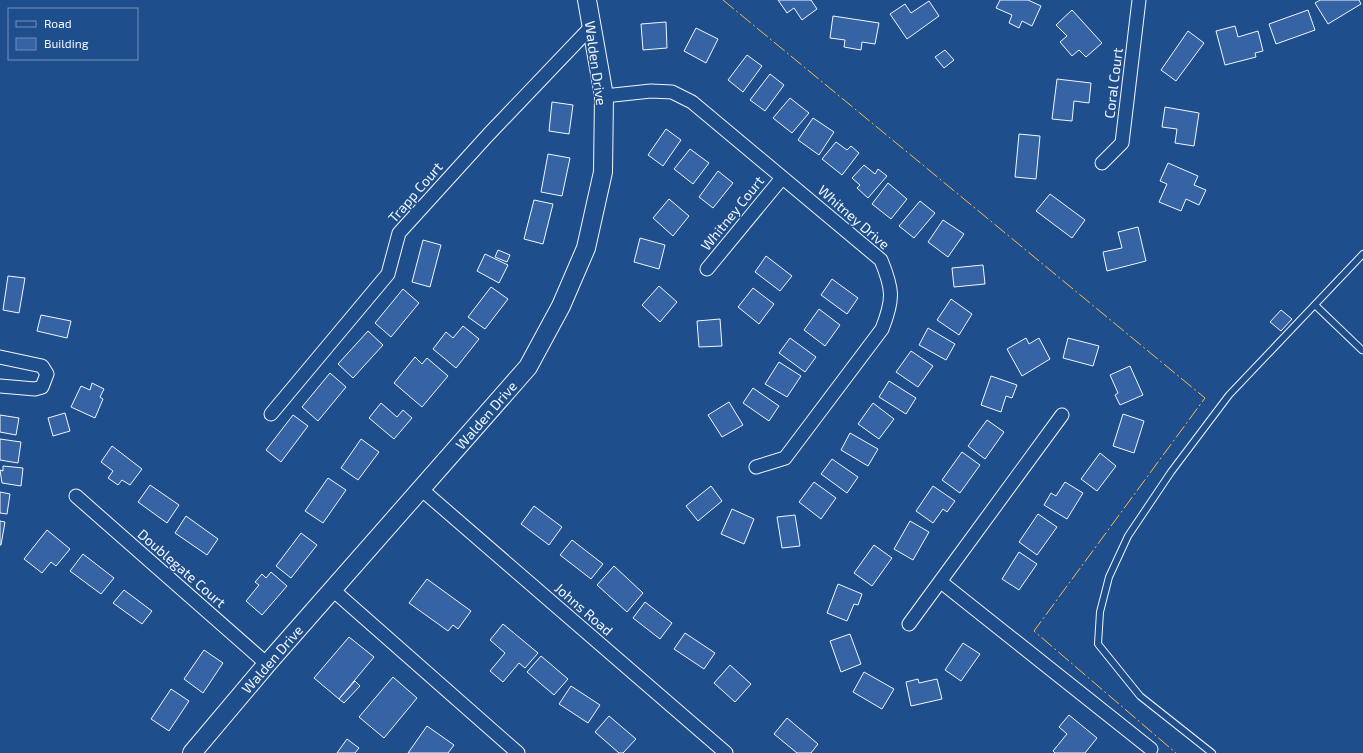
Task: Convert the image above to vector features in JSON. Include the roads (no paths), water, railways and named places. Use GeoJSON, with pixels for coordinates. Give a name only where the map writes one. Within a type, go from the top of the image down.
{"type":"FeatureCollection","features":[{"type":"Feature","properties":{"kind":"street","name":"Walden Drive"},"geometry":{"type":"LineString","coordinates":[[192,753],[267,664],[528,367],[562,306],[586,248],[604,172],[604,96],[587,0]]}},
{"type":"Feature","properties":{"kind":"street","name":"Coral Court"},"geometry":{"type":"LineString","coordinates":[[1102,163],[1122,143],[1139,0]]}},
{"type":"Feature","properties":{"kind":"street","name":"Trapp Court"},"geometry":{"type":"LineString","coordinates":[[271,414],[388,274],[399,233],[483,141],[592,26]]}},
{"type":"Feature","properties":{"kind":"street","name":"Whitney Drive"},"geometry":{"type":"LineString","coordinates":[[604,96],[651,91],[672,92],[692,102],[881,260],[890,283],[890,310],[882,329],[785,458],[756,467]]}},
{"type":"Feature","properties":{"kind":"street","name":"Whitney Court"},"geometry":{"type":"LineString","coordinates":[[707,269],[782,178]]}},
{"type":"Feature","properties":{"kind":"street"},"geometry":{"type":"LineString","coordinates":[[0,357],[42,366],[47,374],[42,387],[35,389],[0,386]]}},
{"type":"Feature","properties":{"kind":"street"},"geometry":{"type":"LineString","coordinates":[[909,624],[1062,416]]}},
{"type":"Feature","properties":{"kind":"street","name":"Johns Road"},"geometry":{"type":"LineString","coordinates":[[421,489],[726,753]]}},
{"type":"Feature","properties":{"kind":"street","name":"Doublegate Court"},"geometry":{"type":"LineString","coordinates":[[76,496],[267,664]]}},
{"type":"Feature","properties":{"kind":"street"},"geometry":{"type":"LineString","coordinates":[[941,582],[1151,752]]}},
{"type":"Feature","properties":{"kind":"street"},"geometry":{"type":"LineString","coordinates":[[333,590],[518,753]]}},
{"type":"Feature","properties":{"kind":"lane"},"geometry":{"type":"LineString","coordinates":[[1212,753],[1140,696],[1098,644],[1100,612],[1109,577],[1128,536],[1171,472],[1229,395],[1363,254]]}},
{"type":"Feature","properties":{"kind":"lane"},"geometry":{"type":"LineString","coordinates":[[1315,305],[1362,350]]}}]}
